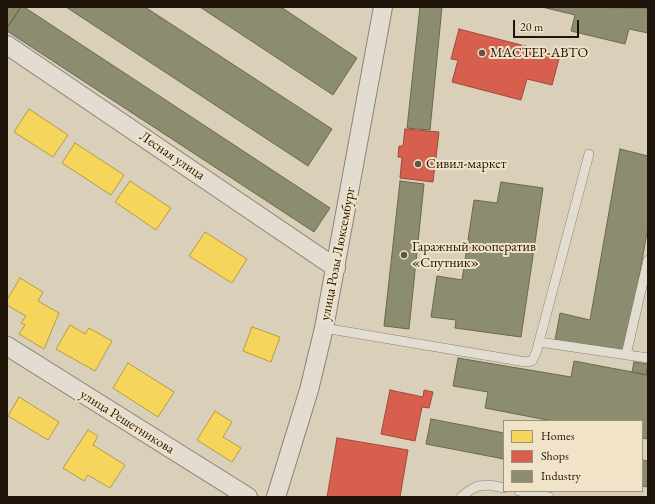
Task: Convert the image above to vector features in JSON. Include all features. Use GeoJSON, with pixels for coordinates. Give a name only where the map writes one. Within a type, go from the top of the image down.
{"type":"FeatureCollection","features":[{"type":"Feature","properties":{"kind":"street","name":"улица Розы Люксембург"},"geometry":{"type":"LineString","coordinates":[[276,497],[309,390],[324,328],[383,7]]}},
{"type":"Feature","properties":{"kind":"street","name":"Лесная улица"},"geometry":{"type":"LineString","coordinates":[[7,45],[336,268]]}},
{"type":"Feature","properties":{"kind":"street","name":"улица Решетникова"},"geometry":{"type":"LineString","coordinates":[[7,346],[248,497]]}},
{"type":"Feature","properties":{"kind":"lane"},"geometry":{"type":"LineString","coordinates":[[324,328],[526,362],[532,361],[535,357],[589,154]]}},
{"type":"Feature","properties":{"kind":"lane"},"geometry":{"type":"LineString","coordinates":[[626,355],[648,260]]}},
{"type":"Feature","properties":{"kind":"lane"},"geometry":{"type":"LineString","coordinates":[[539,342],[648,358]]}},
{"type":"Feature","properties":{"kind":"lane"},"geometry":{"type":"LineString","coordinates":[[461,497],[478,486],[490,485],[503,488]]}},
{"type":"Feature","properties":{"kind":"lane"},"geometry":{"type":"LineString","coordinates":[[524,492],[549,497]]}},
{"type":"Feature","properties":{"kind":"building: Homes"},"geometry":{"type":"Polygon","coordinates":[[[29,109],[68,135],[53,157],[14,132],[29,109]]]}},
{"type":"Feature","properties":{"kind":"building: Homes"},"geometry":{"type":"Polygon","coordinates":[[[75,143],[124,175],[111,195],[62,163],[75,143]]]}},
{"type":"Feature","properties":{"kind":"building: Homes"},"geometry":{"type":"Polygon","coordinates":[[[130,181],[171,208],[156,230],[115,202],[130,181]]]}},
{"type":"Feature","properties":{"kind":"building: Homes"},"geometry":{"type":"Polygon","coordinates":[[[205,232],[247,259],[232,283],[189,256],[205,232]]]}},
{"type":"Feature","properties":{"kind":"building: Homes"},"geometry":{"type":"Polygon","coordinates":[[[20,278],[43,292],[38,301],[59,313],[44,349],[19,334],[25,325],[21,323],[26,316],[7,305],[7,300],[20,278]]]}},
{"type":"Feature","properties":{"kind":"building: Homes"},"geometry":{"type":"Polygon","coordinates":[[[70,325],[85,334],[89,328],[112,341],[95,371],[56,349],[70,325]]]}},
{"type":"Feature","properties":{"kind":"building: Homes"},"geometry":{"type":"Polygon","coordinates":[[[252,327],[280,337],[271,362],[243,351],[252,327]]]}},
{"type":"Feature","properties":{"kind":"building: Homes"},"geometry":{"type":"Polygon","coordinates":[[[128,363],[174,392],[158,417],[113,388],[128,363]]]}},
{"type":"Feature","properties":{"kind":"building: Homes"},"geometry":{"type":"Polygon","coordinates":[[[19,397],[59,422],[48,440],[8,416],[19,397]]]}},
{"type":"Feature","properties":{"kind":"building: Homes"},"geometry":{"type":"Polygon","coordinates":[[[215,411],[232,422],[223,437],[241,448],[232,462],[197,440],[215,411]]]}},
{"type":"Feature","properties":{"kind":"building: Homes"},"geometry":{"type":"Polygon","coordinates":[[[88,430],[98,436],[93,445],[125,465],[110,488],[88,475],[84,481],[63,468],[88,430]]]}},
{"type":"Feature","properties":{"kind":"building: Shops"},"geometry":{"type":"Polygon","coordinates":[[[459,29],[560,55],[552,85],[527,79],[521,100],[452,82],[458,60],[451,59],[459,29]]]}},
{"type":"Feature","properties":{"kind":"building: Shops"},"geometry":{"type":"Polygon","coordinates":[[[405,129],[439,132],[433,182],[400,178],[402,157],[398,157],[399,146],[403,146],[405,129]]]}},
{"type":"Feature","properties":{"kind":"building: Shops"},"geometry":{"type":"Polygon","coordinates":[[[390,390],[423,397],[424,390],[433,392],[429,408],[422,407],[415,441],[381,434],[390,390]]]}},
{"type":"Feature","properties":{"kind":"building: Shops"},"geometry":{"type":"Polygon","coordinates":[[[337,438],[408,450],[400,497],[327,497],[337,438]]]}},
{"type":"Feature","properties":{"kind":"building: Industry"},"geometry":{"type":"Polygon","coordinates":[[[7,7],[21,7],[7,28],[7,7]]]}},
{"type":"Feature","properties":{"kind":"building: Industry"},"geometry":{"type":"Polygon","coordinates":[[[21,7],[24,7],[330,208],[314,232],[7,31],[7,28],[21,7]]]}},
{"type":"Feature","properties":{"kind":"building: Industry"},"geometry":{"type":"Polygon","coordinates":[[[66,7],[145,7],[332,129],[308,166],[66,7]]]}},
{"type":"Feature","properties":{"kind":"building: Industry"},"geometry":{"type":"Polygon","coordinates":[[[200,7],[281,7],[357,58],[333,95],[200,7]]]}},
{"type":"Feature","properties":{"kind":"building: Industry"},"geometry":{"type":"Polygon","coordinates":[[[420,7],[442,7],[430,130],[407,128],[420,7]]]}},
{"type":"Feature","properties":{"kind":"building: Industry"},"geometry":{"type":"Polygon","coordinates":[[[542,7],[648,8],[648,33],[629,29],[625,44],[571,31],[575,15],[542,7]]]}},
{"type":"Feature","properties":{"kind":"building: Industry"},"geometry":{"type":"Polygon","coordinates":[[[620,149],[648,156],[648,227],[626,350],[555,340],[560,313],[590,320],[620,149]]]}},
{"type":"Feature","properties":{"kind":"building: Industry","name":"Гаражный кооператив «Спутник»"},"geometry":{"type":"Polygon","coordinates":[[[400,181],[424,184],[409,329],[384,326],[400,181]]]}},
{"type":"Feature","properties":{"kind":"building: Industry"},"geometry":{"type":"Polygon","coordinates":[[[501,182],[543,188],[521,337],[455,328],[456,320],[431,317],[437,276],[462,280],[474,200],[497,203],[501,182]]]}},
{"type":"Feature","properties":{"kind":"building: Industry"},"geometry":{"type":"Polygon","coordinates":[[[458,358],[571,377],[574,361],[648,375],[648,439],[643,438],[643,420],[547,420],[485,408],[488,392],[453,386],[458,358]]]}},
{"type":"Feature","properties":{"kind":"building: Industry"},"geometry":{"type":"Polygon","coordinates":[[[634,362],[648,364],[646,375],[632,372],[634,362]]]}},
{"type":"Feature","properties":{"kind":"building: Industry"},"geometry":{"type":"Polygon","coordinates":[[[431,419],[503,433],[503,459],[426,444],[431,419]]]}},
{"type":"Feature","properties":{"kind":"building: Industry"},"geometry":{"type":"Polygon","coordinates":[[[643,460],[648,461],[648,487],[643,486],[643,460]]]}},
{"type":"Feature","properties":{"kind":"place","name":"МАСТЕР-АВТО"},"geometry":{"type":"Point","coordinates":[482,53]}},
{"type":"Feature","properties":{"kind":"place","name":"Сивил-маркет"},"geometry":{"type":"Point","coordinates":[418,164]}},
{"type":"Feature","properties":{"kind":"place","name":"Гаражный кооператив «Спутник»"},"geometry":{"type":"Point","coordinates":[404,255]}}]}
